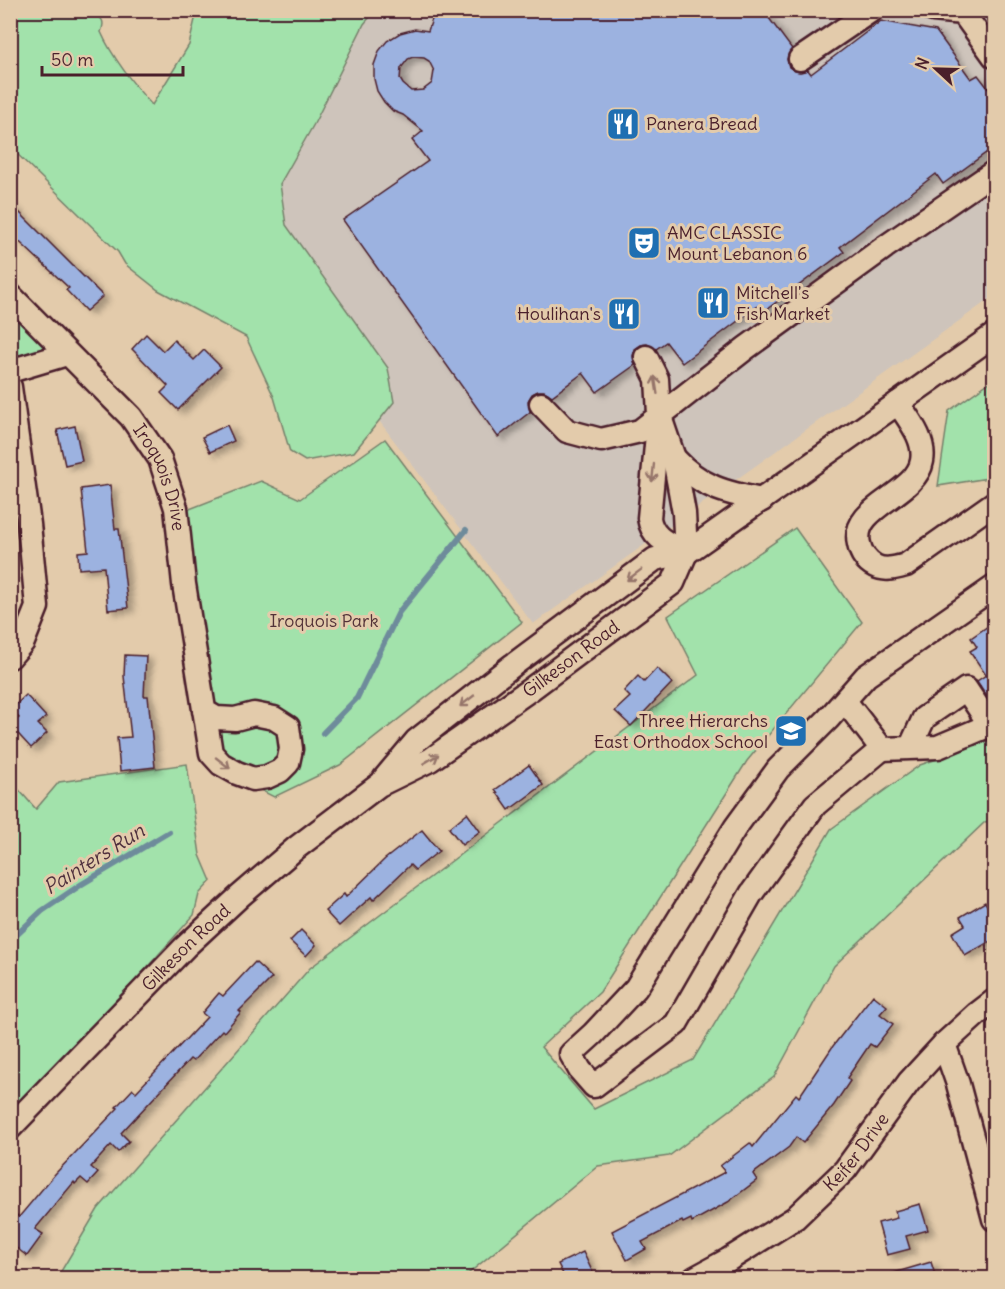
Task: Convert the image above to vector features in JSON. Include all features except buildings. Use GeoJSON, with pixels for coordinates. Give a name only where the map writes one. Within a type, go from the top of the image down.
{"type":"FeatureCollection","features":[{"type":"Feature","properties":{"kind":"street"},"geometry":{"type":"LineString","coordinates":[[800,59],[872,10]]}},
{"type":"Feature","properties":{"kind":"street"},"geometry":{"type":"LineString","coordinates":[[933,10],[963,14],[994,56]]}},
{"type":"Feature","properties":{"kind":"street"},"geometry":{"type":"LineString","coordinates":[[541,404],[567,431],[601,440],[640,431],[659,414],[885,247],[994,174]]}},
{"type":"Feature","properties":{"kind":"street","name":"Iroquois Drive"},"geometry":{"type":"LineString","coordinates":[[10,295],[131,417],[160,459],[176,508],[184,584],[204,711]]}},
{"type":"Feature","properties":{"kind":"street","name":"Gilkeson Road"},"geometry":{"type":"LineString","coordinates":[[379,785],[416,741],[655,559],[686,553],[993,334]]}},
{"type":"Feature","properties":{"kind":"street"},"geometry":{"type":"LineString","coordinates":[[10,371],[67,354]]}},
{"type":"Feature","properties":{"kind":"street"},"geometry":{"type":"LineString","coordinates":[[646,357],[657,378],[659,414],[650,526],[660,539],[686,553]]}},
{"type":"Feature","properties":{"kind":"street"},"geometry":{"type":"LineString","coordinates":[[10,387],[38,607],[23,642],[10,657]]}},
{"type":"Feature","properties":{"kind":"street"},"geometry":{"type":"LineString","coordinates":[[898,403],[919,436],[923,449],[923,460],[920,471],[913,481],[870,513],[862,524],[857,536],[861,552],[868,562],[878,567],[891,569],[906,565],[994,503]]}},
{"type":"Feature","properties":{"kind":"street"},"geometry":{"type":"LineString","coordinates":[[659,414],[674,458],[684,513],[686,553]]}},
{"type":"Feature","properties":{"kind":"street"},"geometry":{"type":"LineString","coordinates":[[674,458],[692,476],[715,489],[762,500]]}},
{"type":"Feature","properties":{"kind":"street","name":"Gilkeson Road"},"geometry":{"type":"LineString","coordinates":[[10,1128],[185,947],[296,848],[379,785],[430,760],[531,689],[673,583],[686,553]]}},
{"type":"Feature","properties":{"kind":"street"},"geometry":{"type":"LineString","coordinates":[[912,746],[882,749],[815,805],[751,894],[676,1024],[594,1086],[580,1070],[571,1054],[636,988],[735,828],[778,769],[867,676],[994,587]]}},
{"type":"Feature","properties":{"kind":"street"},"geometry":{"type":"LineString","coordinates":[[845,701],[882,749]]}},
{"type":"Feature","properties":{"kind":"street","name":"Keifer Drive"},"geometry":{"type":"LineString","coordinates":[[695,1278],[795,1218],[845,1170],[909,1082],[944,1044],[994,1001]]}},
{"type":"Feature","properties":{"kind":"street"},"geometry":{"type":"LineString","coordinates":[[944,1044],[958,1084],[994,1219]]}},
{"type":"Feature","properties":{"kind":"shaded area"},"geometry":{"type":"Polygon","coordinates":[[[348,11],[994,11],[994,296],[533,624],[174,150],[348,11]]]}},
{"type":"Feature","properties":{"kind":"green space"},"geometry":{"type":"Polygon","coordinates":[[[10,11],[92,11],[102,20],[101,32],[117,60],[152,105],[189,45],[197,11],[375,11],[364,24],[314,124],[280,184],[286,225],[388,368],[394,402],[354,452],[305,461],[290,452],[274,397],[246,337],[158,290],[125,264],[118,252],[11,148],[10,11]]]}},
{"type":"Feature","properties":{"kind":"green space"},"geometry":{"type":"Polygon","coordinates":[[[15,315],[47,347],[46,350],[19,361],[13,317],[15,315]]]}},
{"type":"Feature","properties":{"kind":"green space"},"geometry":{"type":"Polygon","coordinates":[[[994,379],[994,477],[938,486],[949,411],[994,379]]]}},
{"type":"Feature","properties":{"kind":"green space","name":"Iroquois Park"},"geometry":{"type":"Polygon","coordinates":[[[385,439],[522,622],[340,765],[274,797],[215,767],[187,510],[261,481],[300,499],[385,439]]]}},
{"type":"Feature","properties":{"kind":"green space"},"geometry":{"type":"Polygon","coordinates":[[[795,528],[862,622],[747,761],[600,992],[541,1047],[594,1109],[693,1060],[831,829],[920,765],[994,739],[994,820],[985,822],[834,966],[774,1077],[669,1156],[598,1166],[463,1278],[57,1278],[98,1209],[310,968],[698,675],[668,616],[795,528]]]}},
{"type":"Feature","properties":{"kind":"green space"},"geometry":{"type":"Polygon","coordinates":[[[187,764],[200,855],[211,881],[199,894],[194,915],[11,1119],[11,781],[36,809],[59,782],[187,764]]]}},
{"type":"Feature","properties":{"kind":"waterway","name":"Painters Run"},"geometry":{"type":"LineString","coordinates":[[323,733],[357,698],[399,612],[466,530]]}},
{"type":"Feature","properties":{"kind":"waterway","name":"Painters Run"},"geometry":{"type":"LineString","coordinates":[[10,941],[42,911],[169,832]]}},
{"type":"Feature","properties":{"kind":"place","name":"Panera Bread"},"geometry":{"type":"Point","coordinates":[623,124]}},
{"type":"Feature","properties":{"kind":"place","name":"AMC CLASSIC Mount Lebanon 6"},"geometry":{"type":"Point","coordinates":[644,243]}},
{"type":"Feature","properties":{"kind":"place","name":"Mitchell's Fish Market"},"geometry":{"type":"Point","coordinates":[713,303]}},
{"type":"Feature","properties":{"kind":"place","name":"Houlihan's"},"geometry":{"type":"Point","coordinates":[624,314]}},
{"type":"Feature","properties":{"kind":"place","name":"Three Hierarchs East Orthodox School"},"geometry":{"type":"Point","coordinates":[791,731]}}]}
